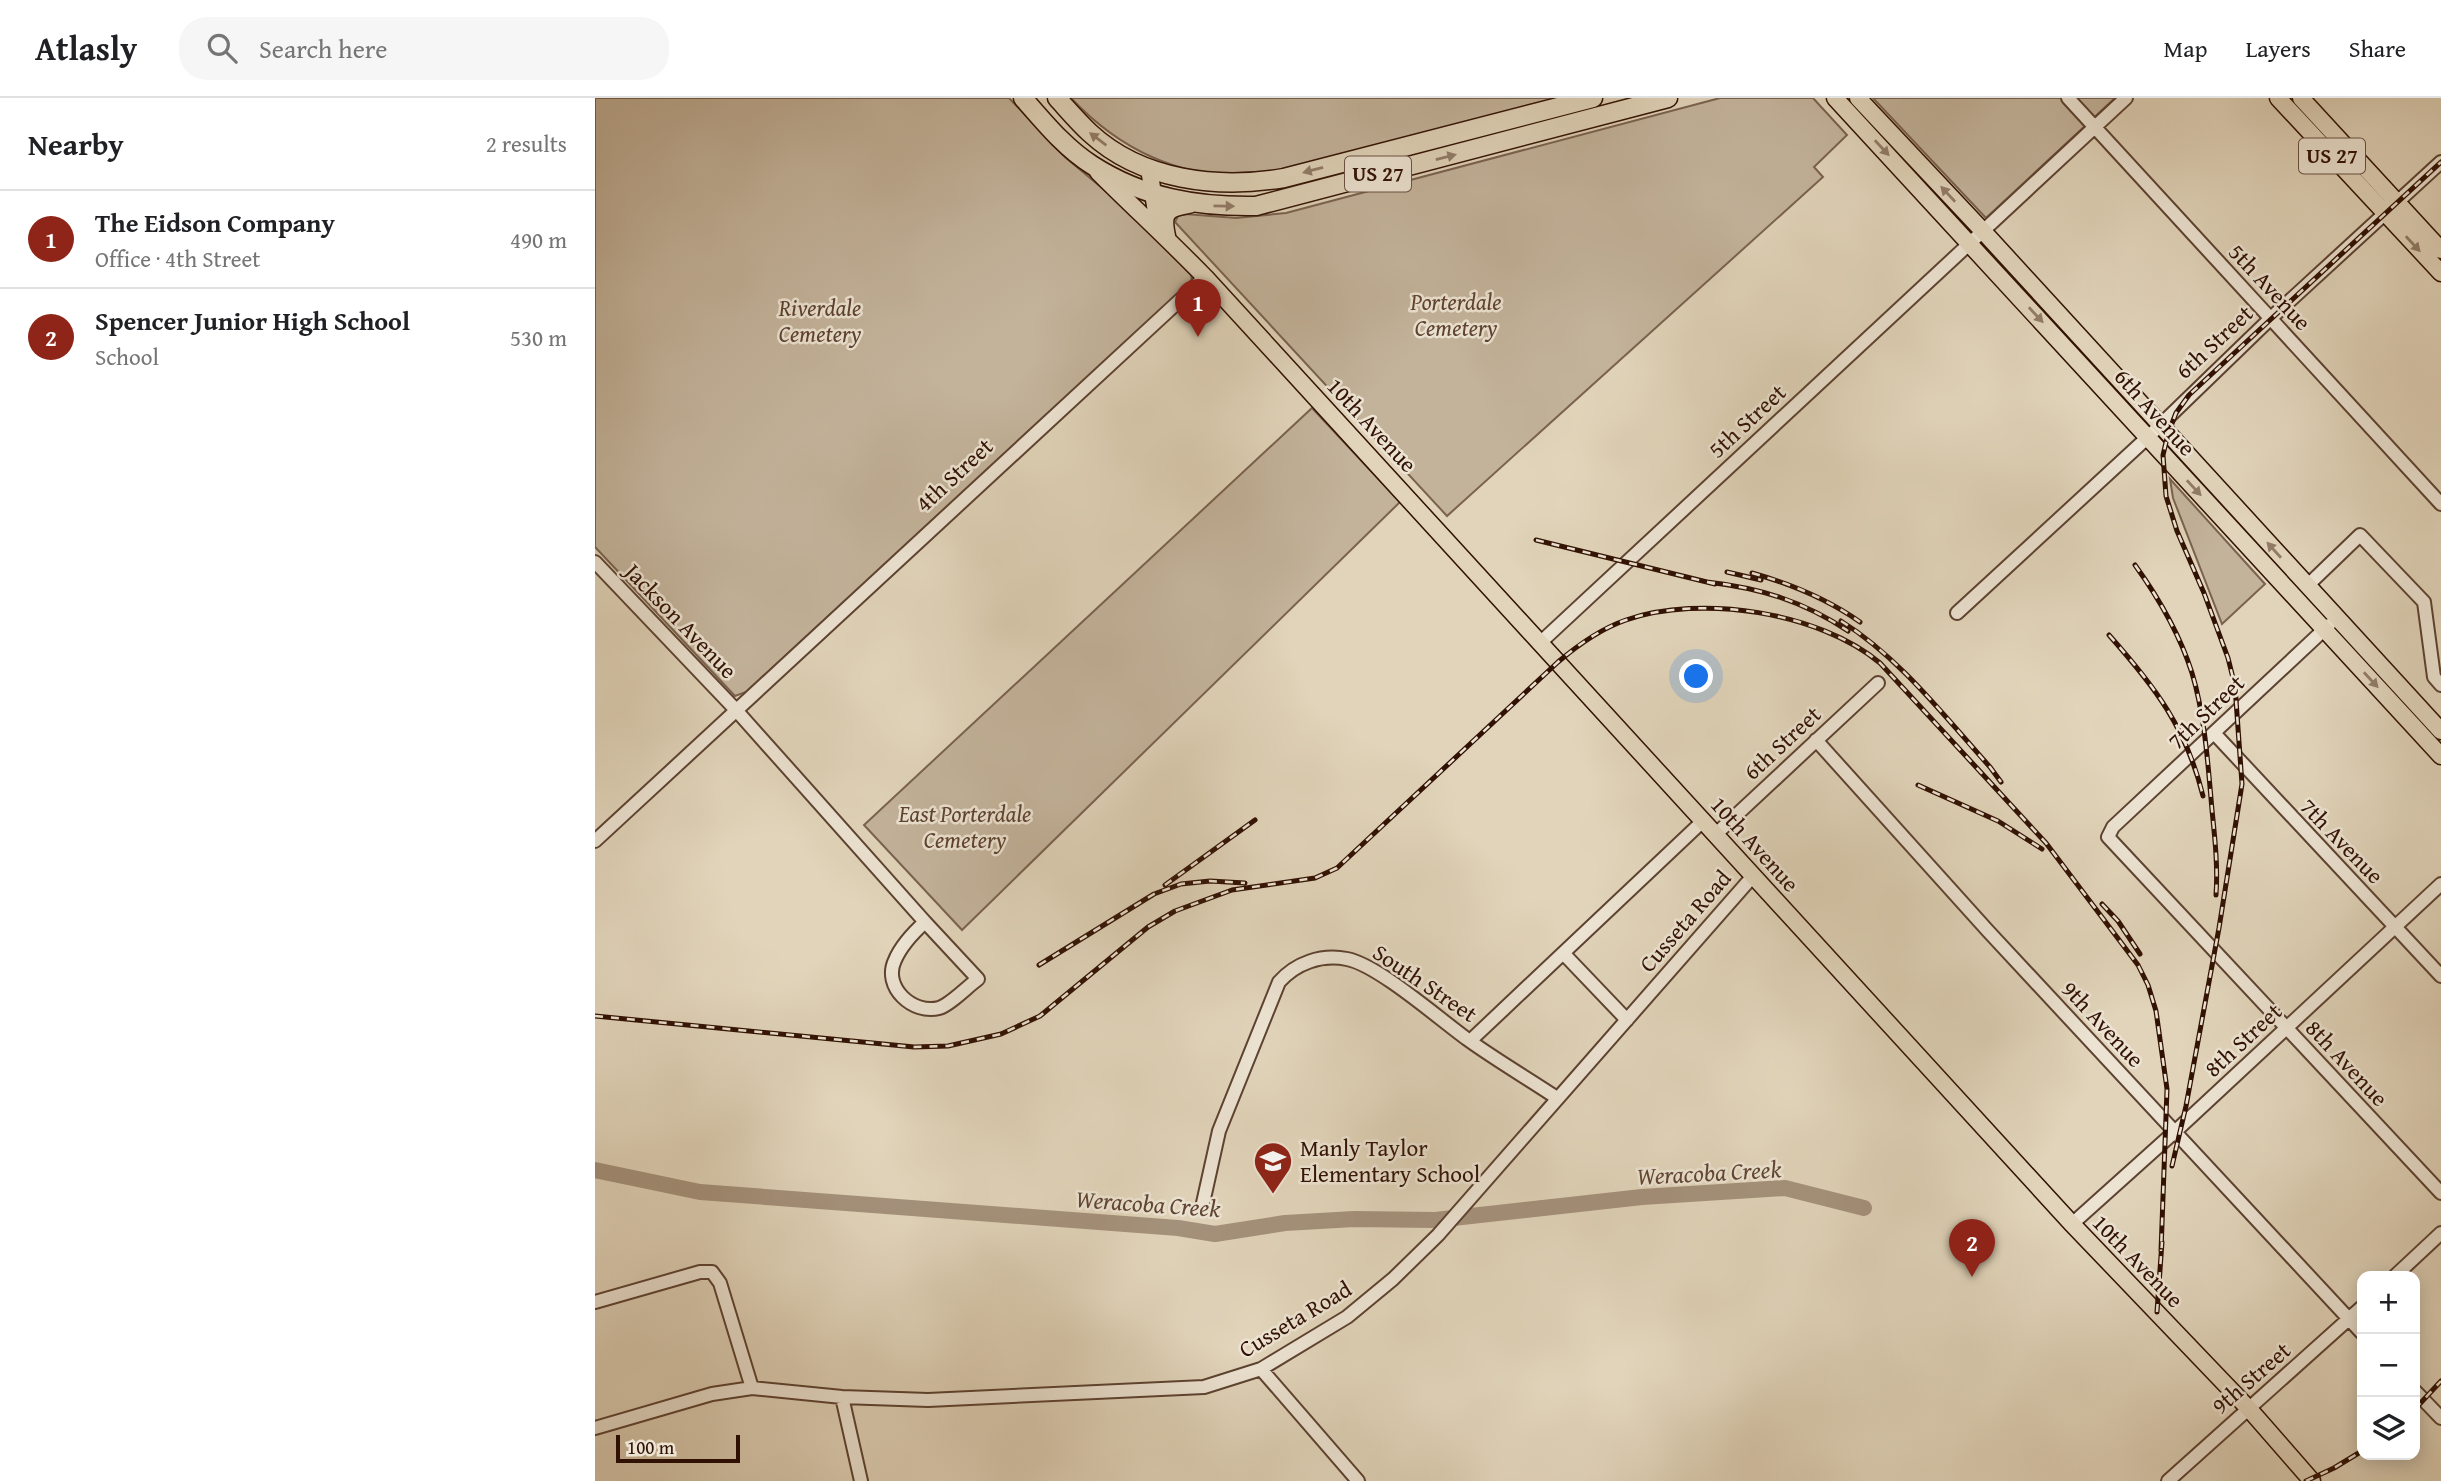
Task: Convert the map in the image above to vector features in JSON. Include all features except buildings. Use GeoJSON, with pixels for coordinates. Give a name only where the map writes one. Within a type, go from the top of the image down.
{"type":"FeatureCollection","features":[{"type":"Feature","properties":{"kind":"highway","name":"US 27"},"geometry":{"type":"LineString","coordinates":[[1023,98],[1053,132],[1091,164],[1120,180],[1153,193],[1190,203],[1217,206],[1257,206],[1668,98]]}},
{"type":"Feature","properties":{"kind":"highway","name":"US 27"},"geometry":{"type":"LineString","coordinates":[[1057,98],[1091,135],[1117,153],[1149,169],[1167,176],[1258,183],[1593,98]]}},
{"type":"Feature","properties":{"kind":"highway"},"geometry":{"type":"LineString","coordinates":[[1166,236],[1163,221],[1167,212],[1172,207],[1190,203]]}},
{"type":"Feature","properties":{"kind":"main road","name":"6th Avenue"},"geometry":{"type":"LineString","coordinates":[[1835,98],[1969,242],[2307,586],[2441,731]]}},
{"type":"Feature","properties":{"kind":"main road","name":"6th Avenue"},"geometry":{"type":"LineString","coordinates":[[1857,98],[1982,230],[2324,630],[2441,756]]}},
{"type":"Feature","properties":{"kind":"main road","name":"US 27"},"geometry":{"type":"LineString","coordinates":[[2278,98],[2392,208],[2441,250]]}},
{"type":"Feature","properties":{"kind":"main road","name":"US 27"},"geometry":{"type":"LineString","coordinates":[[2301,98],[2392,208],[2441,274]]}},
{"type":"Feature","properties":{"kind":"main road","name":"10th Avenue"},"geometry":{"type":"LineString","coordinates":[[1091,164],[1147,222],[1166,236]]}},
{"type":"Feature","properties":{"kind":"main road","name":"10th Avenue"},"geometry":{"type":"LineString","coordinates":[[1149,169],[1158,224],[1166,236],[2072,1224],[2250,1410],[2312,1481]]}},
{"type":"Feature","properties":{"kind":"street","name":"5th Avenue"},"geometry":{"type":"LineString","coordinates":[[2067,98],[2441,504]]}},
{"type":"Feature","properties":{"kind":"street"},"geometry":{"type":"LineString","coordinates":[[2094,127],[2126,98]]}},
{"type":"Feature","properties":{"kind":"street","name":"5th Street"},"geometry":{"type":"LineString","coordinates":[[1541,642],[2094,127]]}},
{"type":"Feature","properties":{"kind":"street","name":"6th Street"},"geometry":{"type":"LineString","coordinates":[[1958,613],[2441,162]]}},
{"type":"Feature","properties":{"kind":"street","name":"4th Street"},"geometry":{"type":"LineString","coordinates":[[595,841],[1205,277]]}},
{"type":"Feature","properties":{"kind":"street"},"geometry":{"type":"LineString","coordinates":[[2307,586],[2360,535],[2424,602],[2434,677],[2441,685]]}},
{"type":"Feature","properties":{"kind":"street","name":"Jackson Avenue"},"geometry":{"type":"LineString","coordinates":[[595,562],[736,710],[978,979],[941,1008],[922,1009],[902,999],[893,982],[893,962],[914,932],[925,922]]}},
{"type":"Feature","properties":{"kind":"street","name":"7th Street"},"geometry":{"type":"LineString","coordinates":[[2108,837],[2113,827],[2337,618]]}},
{"type":"Feature","properties":{"kind":"street","name":"6th Street"},"geometry":{"type":"LineString","coordinates":[[1716,834],[1878,683]]}},
{"type":"Feature","properties":{"kind":"street","name":"7th Avenue"},"geometry":{"type":"LineString","coordinates":[[2214,733],[2441,976]]}},
{"type":"Feature","properties":{"kind":"street","name":"9th Avenue"},"geometry":{"type":"LineString","coordinates":[[1816,740],[1988,931],[2357,1328]]}},
{"type":"Feature","properties":{"kind":"street","name":"South Street"},"geometry":{"type":"LineString","coordinates":[[1203,1203],[1219,1131],[1253,1044],[1279,982],[1298,966],[1321,958],[1358,962],[1369,967],[1470,1041],[1703,820]]}},
{"type":"Feature","properties":{"kind":"street","name":"8th Avenue"},"geometry":{"type":"LineString","coordinates":[[2108,837],[2441,1193]]}},
{"type":"Feature","properties":{"kind":"street","name":"Cusseta Road"},"geometry":{"type":"LineString","coordinates":[[595,1428],[712,1394],[752,1388],[842,1397],[928,1400],[1183,1389],[1204,1387],[1261,1369],[1347,1317],[1393,1279],[1438,1235],[1753,876]]}},
{"type":"Feature","properties":{"kind":"street","name":"8th Street"},"geometry":{"type":"LineString","coordinates":[[2072,1224],[2175,1132],[2441,884]]}},
{"type":"Feature","properties":{"kind":"street"},"geometry":{"type":"LineString","coordinates":[[1563,953],[1627,1020]]}},
{"type":"Feature","properties":{"kind":"street"},"geometry":{"type":"LineString","coordinates":[[1470,1041],[1557,1098]]}},
{"type":"Feature","properties":{"kind":"street"},"geometry":{"type":"LineString","coordinates":[[2400,1271],[2441,1233]]}},
{"type":"Feature","properties":{"kind":"street"},"geometry":{"type":"LineString","coordinates":[[595,1302],[700,1272],[712,1272],[720,1283],[752,1388]]}},
{"type":"Feature","properties":{"kind":"street","name":"9th Street"},"geometry":{"type":"LineString","coordinates":[[2168,1481],[2357,1312]]}},
{"type":"Feature","properties":{"kind":"street"},"geometry":{"type":"LineString","coordinates":[[1261,1369],[1358,1481]]}},
{"type":"Feature","properties":{"kind":"street"},"geometry":{"type":"LineString","coordinates":[[2420,1396],[2441,1418]]}},
{"type":"Feature","properties":{"kind":"street"},"geometry":{"type":"LineString","coordinates":[[842,1397],[861,1481]]}},
{"type":"Feature","properties":{"kind":"green space","name":"Riverdale Cemetery"},"geometry":{"type":"Polygon","coordinates":[[[595,98],[1009,98],[1065,157],[1133,214],[1191,275],[1192,281],[746,692],[735,696],[595,547],[595,98]]]}},
{"type":"Feature","properties":{"kind":"green space"},"geometry":{"type":"Polygon","coordinates":[[[1071,98],[1559,98],[1301,165],[1267,172],[1224,175],[1175,166],[1130,146],[1089,116],[1071,98]]]}},
{"type":"Feature","properties":{"kind":"green space","name":"Porterdale Cemetery"},"geometry":{"type":"Polygon","coordinates":[[[1720,98],[1813,98],[1847,135],[1814,167],[1823,177],[1447,516],[1175,222],[1178,216],[1185,214],[1236,218],[1286,213],[1720,98]]]}},
{"type":"Feature","properties":{"kind":"green space"},"geometry":{"type":"Polygon","coordinates":[[[1873,98],[2115,98],[1986,218],[1873,98]]]}},
{"type":"Feature","properties":{"kind":"green space","name":"East Porterdale Cemetery"},"geometry":{"type":"Polygon","coordinates":[[[1312,408],[1400,502],[962,930],[864,825],[1312,408]]]}},
{"type":"Feature","properties":{"kind":"green space"},"geometry":{"type":"Polygon","coordinates":[[[2170,479],[2265,584],[2222,624],[2173,498],[2170,479]]]}},
{"type":"Feature","properties":{"kind":"waterway","name":"Weracoba Creek"},"geometry":{"type":"LineString","coordinates":[[595,1170],[700,1192],[1178,1228],[1215,1234],[1285,1223],[1354,1219],[1435,1220],[1642,1197],[1785,1188],[1864,1208]]}},
{"type":"Feature","properties":{"kind":"railway"},"geometry":{"type":"LineString","coordinates":[[2172,1166],[2186,1106],[2219,928],[2242,784],[2235,686],[2228,658],[2177,531],[2166,496],[2163,455],[2168,434],[2176,413],[2189,395],[2441,162]]}},
{"type":"Feature","properties":{"kind":"railway"},"geometry":{"type":"LineString","coordinates":[[1536,540],[1715,584]]}},
{"type":"Feature","properties":{"kind":"railway"},"geometry":{"type":"LineString","coordinates":[[2135,565],[2175,631],[2196,689],[2209,776],[2216,853],[2216,895]]}},
{"type":"Feature","properties":{"kind":"railway"},"geometry":{"type":"LineString","coordinates":[[1727,572],[1761,580]]}},
{"type":"Feature","properties":{"kind":"railway"},"geometry":{"type":"LineString","coordinates":[[1752,573],[1808,593],[1860,622]]}},
{"type":"Feature","properties":{"kind":"railway"},"geometry":{"type":"LineString","coordinates":[[1707,582],[1781,597],[1848,631]]}},
{"type":"Feature","properties":{"kind":"railway"},"geometry":{"type":"LineString","coordinates":[[595,1016],[914,1047],[948,1046],[1001,1034],[1040,1016],[1148,927],[1175,911],[1232,890],[1315,878],[1337,868],[1558,662],[1598,633],[1626,620],[1656,612],[1723,609],[1758,613],[1793,620],[1825,631],[1855,645],[1880,663],[2046,843],[2138,965],[2156,1011],[2167,1089],[2161,1251]]}},
{"type":"Feature","properties":{"kind":"railway"},"geometry":{"type":"LineString","coordinates":[[1841,621],[1883,652],[1902,670],[2001,782]]}},
{"type":"Feature","properties":{"kind":"railway"},"geometry":{"type":"LineString","coordinates":[[2109,635],[2141,672],[2167,709],[2188,749],[2203,796]]}},
{"type":"Feature","properties":{"kind":"railway"},"geometry":{"type":"LineString","coordinates":[[1918,785],[1998,821],[2042,849]]}},
{"type":"Feature","properties":{"kind":"railway"},"geometry":{"type":"LineString","coordinates":[[1165,885],[1255,820]]}},
{"type":"Feature","properties":{"kind":"railway"},"geometry":{"type":"LineString","coordinates":[[1039,965],[1154,894],[1181,884],[1210,881],[1245,883]]}},
{"type":"Feature","properties":{"kind":"railway"},"geometry":{"type":"LineString","coordinates":[[2102,904],[2118,921],[2140,954]]}},
{"type":"Feature","properties":{"kind":"railway"},"geometry":{"type":"LineString","coordinates":[[2157,1312],[2162,1242]]}},
{"type":"Feature","properties":{"kind":"railway"},"geometry":{"type":"LineString","coordinates":[[2420,1404],[2441,1381]]}},
{"type":"Feature","properties":{"kind":"railway"},"geometry":{"type":"LineString","coordinates":[[2306,1481],[2357,1454]]}},
{"type":"Feature","properties":{"kind":"place","name":"The Eidson Company"},"geometry":{"type":"Point","coordinates":[1198,337]}},
{"type":"Feature","properties":{"kind":"place","name":"Manly Taylor Elementary School"},"geometry":{"type":"Point","coordinates":[1273,1195]}},
{"type":"Feature","properties":{"kind":"place","name":"Spencer Junior High School"},"geometry":{"type":"Point","coordinates":[1972,1277]}}]}
